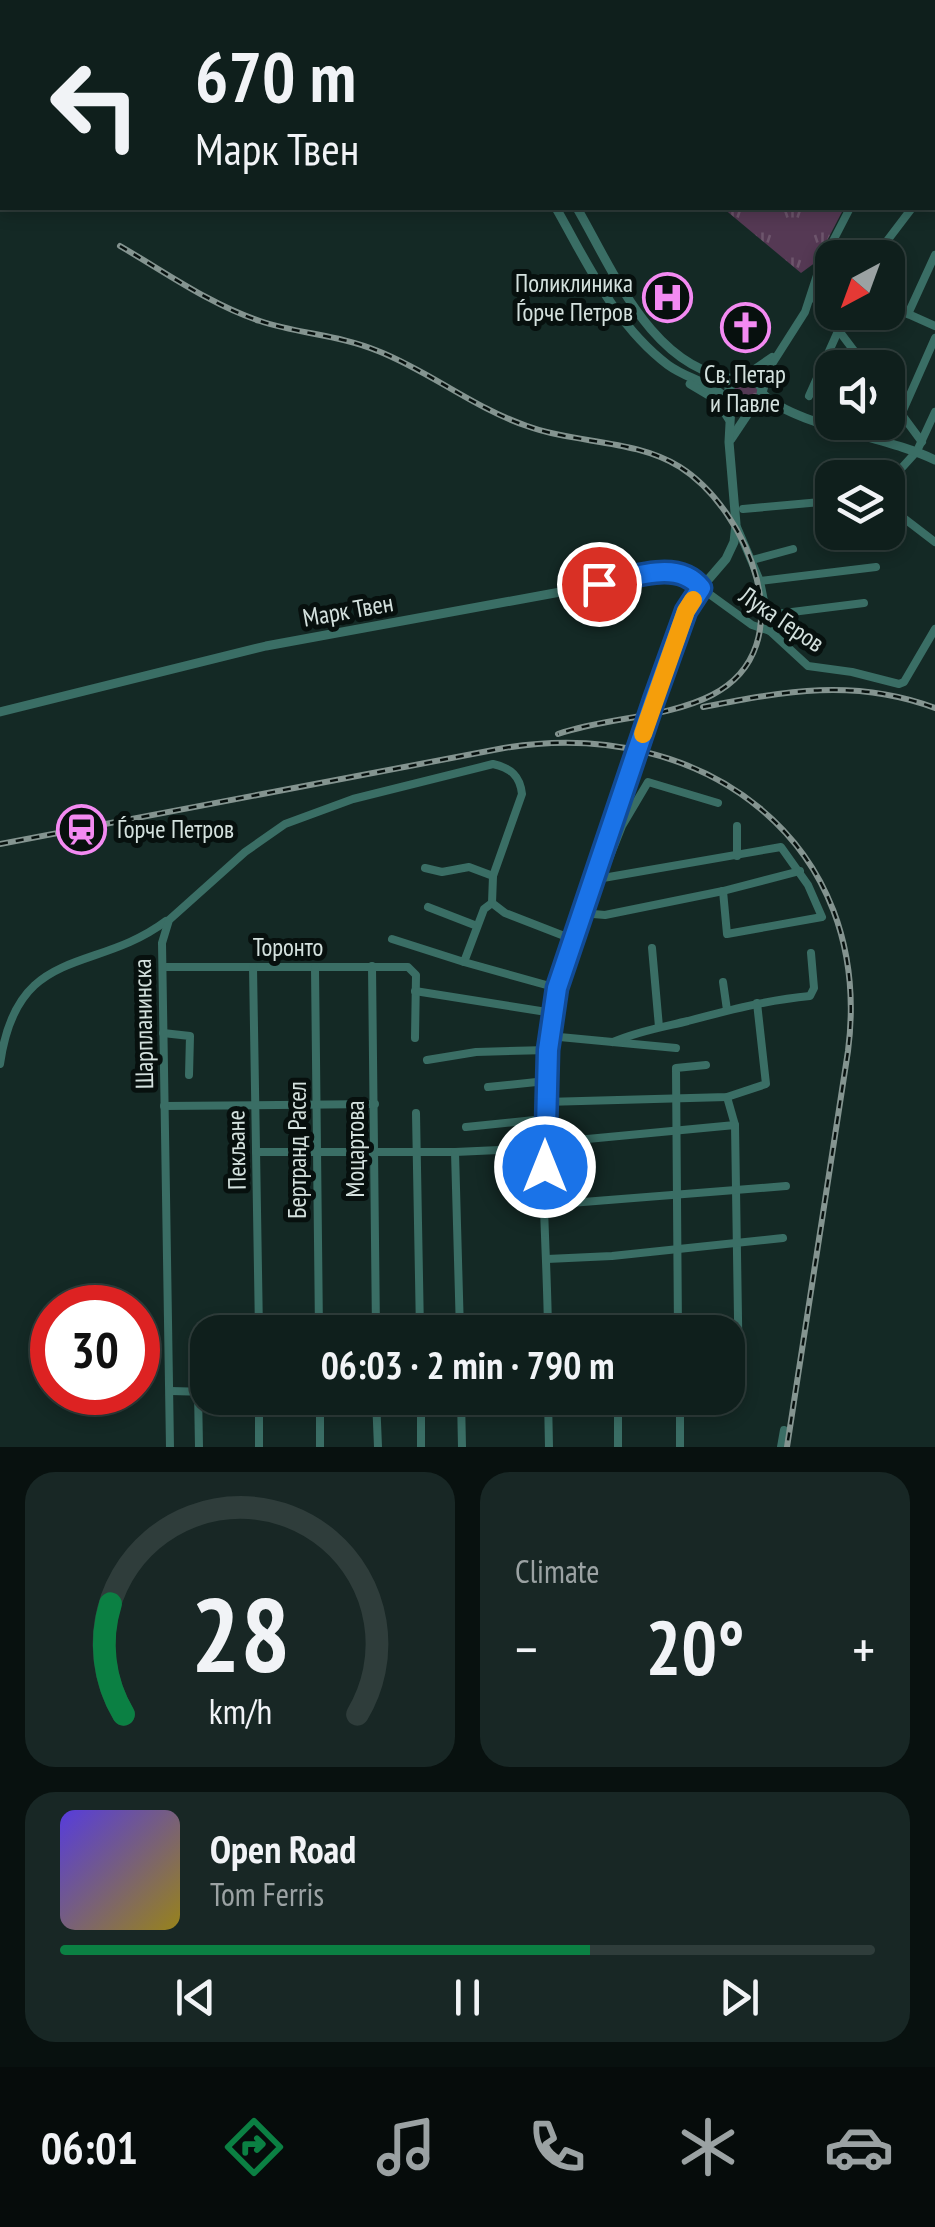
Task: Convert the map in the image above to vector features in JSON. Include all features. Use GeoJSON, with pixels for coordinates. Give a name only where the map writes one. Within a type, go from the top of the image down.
{"type":"FeatureCollection","features":[{"type":"Feature","properties":{"kind":"street"},"geometry":{"type":"LineString","coordinates":[[557,210],[624,322],[646,348],[717,400],[730,420]]}},
{"type":"Feature","properties":{"kind":"street"},"geometry":{"type":"LineString","coordinates":[[579,210],[630,301],[655,332],[702,371],[757,381],[773,403],[795,414]]}},
{"type":"Feature","properties":{"kind":"street"},"geometry":{"type":"LineString","coordinates":[[729,452],[734,431],[761,403],[766,374],[812,295],[820,266],[849,210]]}},
{"type":"Feature","properties":{"kind":"street"},"geometry":{"type":"LineString","coordinates":[[888,240],[910,210]]}},
{"type":"Feature","properties":{"kind":"street"},"geometry":{"type":"LineString","coordinates":[[908,314],[935,255]]}},
{"type":"Feature","properties":{"kind":"street"},"geometry":{"type":"LineString","coordinates":[[812,295],[815,299]]}},
{"type":"Feature","properties":{"kind":"street"},"geometry":{"type":"LineString","coordinates":[[905,313],[935,326]]}},
{"type":"Feature","properties":{"kind":"street"},"geometry":{"type":"LineString","coordinates":[[810,396],[837,330]]}},
{"type":"Feature","properties":{"kind":"street"},"geometry":{"type":"LineString","coordinates":[[905,406],[935,338]]}},
{"type":"Feature","properties":{"kind":"street"},"geometry":{"type":"LineString","coordinates":[[770,631],[760,581],[736,530],[729,452],[729,388],[765,364],[782,346]]}},
{"type":"Feature","properties":{"kind":"street"},"geometry":{"type":"LineString","coordinates":[[677,372],[714,389],[739,411],[795,414],[920,446]]}},
{"type":"Feature","properties":{"kind":"street"},"geometry":{"type":"LineString","coordinates":[[905,463],[920,446],[935,412]]}},
{"type":"Feature","properties":{"kind":"street"},"geometry":{"type":"LineString","coordinates":[[905,422],[934,460]]}},
{"type":"Feature","properties":{"kind":"street"},"geometry":{"type":"LineString","coordinates":[[743,509],[815,503]]}},
{"type":"Feature","properties":{"kind":"street"},"geometry":{"type":"LineString","coordinates":[[905,519],[935,542]]}},
{"type":"Feature","properties":{"kind":"street","name":"Лука Геров"},"geometry":{"type":"LineString","coordinates":[[548,1315],[544,1119],[549,1036],[557,988],[686,611],[726,559],[736,530]]}},
{"type":"Feature","properties":{"kind":"street"},"geometry":{"type":"LineString","coordinates":[[752,560],[793,549]]}},
{"type":"Feature","properties":{"kind":"street"},"geometry":{"type":"LineString","coordinates":[[760,581],[876,567]]}},
{"type":"Feature","properties":{"kind":"street","name":"Марк Твен"},"geometry":{"type":"LineString","coordinates":[[0,712],[266,646],[670,572],[684,573],[701,588]]}},
{"type":"Feature","properties":{"kind":"street","name":"Лука Геров"},"geometry":{"type":"LineString","coordinates":[[701,588],[752,626],[770,631],[808,666],[904,682],[935,630]]}},
{"type":"Feature","properties":{"kind":"street"},"geometry":{"type":"LineString","coordinates":[[768,615],[864,603]]}},
{"type":"Feature","properties":{"kind":"street"},"geometry":{"type":"LineString","coordinates":[[0,1064],[9,1022],[36,985],[67,964],[136,940],[169,920],[260,840],[295,820],[353,799],[493,764],[512,772],[521,782],[522,794],[494,876],[492,903],[484,909],[464,962]]}},
{"type":"Feature","properties":{"kind":"street"},"geometry":{"type":"LineString","coordinates":[[718,803],[648,782],[622,826],[584,914],[605,915],[800,871]]}},
{"type":"Feature","properties":{"kind":"street"},"geometry":{"type":"LineString","coordinates":[[737,826],[737,856]]}},
{"type":"Feature","properties":{"kind":"street"},"geometry":{"type":"LineString","coordinates":[[602,878],[781,847],[800,871],[822,916],[727,934],[723,891]]}},
{"type":"Feature","properties":{"kind":"street"},"geometry":{"type":"LineString","coordinates":[[425,868],[442,872],[468,867],[494,876]]}},
{"type":"Feature","properties":{"kind":"street"},"geometry":{"type":"LineString","coordinates":[[492,903],[505,913],[572,939]]}},
{"type":"Feature","properties":{"kind":"street"},"geometry":{"type":"LineString","coordinates":[[428,907],[477,926]]}},
{"type":"Feature","properties":{"kind":"street","name":"Шарпланинска"},"geometry":{"type":"LineString","coordinates":[[169,920],[162,937],[170,1447]]}},
{"type":"Feature","properties":{"kind":"street"},"geometry":{"type":"LineString","coordinates":[[392,938],[557,988]]}},
{"type":"Feature","properties":{"kind":"street"},"geometry":{"type":"LineString","coordinates":[[652,948],[659,1027]]}},
{"type":"Feature","properties":{"kind":"street"},"geometry":{"type":"LineString","coordinates":[[614,1042],[756,1002],[812,994],[811,953]]}},
{"type":"Feature","properties":{"kind":"street","name":"Торонто"},"geometry":{"type":"LineString","coordinates":[[163,966],[372,966],[414,970],[415,990]]}},
{"type":"Feature","properties":{"kind":"street","name":"Моцартова"},"geometry":{"type":"LineString","coordinates":[[372,966],[376,1315]]}},
{"type":"Feature","properties":{"kind":"street","name":"Пекљане"},"geometry":{"type":"LineString","coordinates":[[253,967],[258,1315]]}},
{"type":"Feature","properties":{"kind":"street","name":"Бертранд Расел"},"geometry":{"type":"LineString","coordinates":[[314,968],[318,1315]]}},
{"type":"Feature","properties":{"kind":"street"},"geometry":{"type":"LineString","coordinates":[[723,982],[727,1010]]}},
{"type":"Feature","properties":{"kind":"street"},"geometry":{"type":"LineString","coordinates":[[415,1038],[415,990],[552,1013]]}},
{"type":"Feature","properties":{"kind":"street"},"geometry":{"type":"LineString","coordinates":[[545,1102],[727,1097],[766,1084],[756,1002]]}},
{"type":"Feature","properties":{"kind":"street"},"geometry":{"type":"LineString","coordinates":[[163,1033],[190,1036],[189,1074]]}},
{"type":"Feature","properties":{"kind":"street"},"geometry":{"type":"LineString","coordinates":[[549,1036],[676,1048]]}},
{"type":"Feature","properties":{"kind":"street"},"geometry":{"type":"LineString","coordinates":[[426,1060],[476,1052],[548,1050]]}},
{"type":"Feature","properties":{"kind":"street"},"geometry":{"type":"LineString","coordinates":[[678,1315],[676,1068],[706,1065]]}},
{"type":"Feature","properties":{"kind":"street"},"geometry":{"type":"LineString","coordinates":[[488,1087],[546,1080]]}},
{"type":"Feature","properties":{"kind":"street"},"geometry":{"type":"LineString","coordinates":[[727,1097],[735,1126],[738,1315]]}},
{"type":"Feature","properties":{"kind":"street"},"geometry":{"type":"LineString","coordinates":[[164,1106],[374,1104]]}},
{"type":"Feature","properties":{"kind":"street"},"geometry":{"type":"LineString","coordinates":[[416,1113],[420,1315]]}},
{"type":"Feature","properties":{"kind":"street"},"geometry":{"type":"LineString","coordinates":[[466,1127],[544,1119]]}},
{"type":"Feature","properties":{"kind":"street"},"geometry":{"type":"LineString","coordinates":[[256,1152],[455,1152],[735,1126]]}},
{"type":"Feature","properties":{"kind":"street"},"geometry":{"type":"LineString","coordinates":[[455,1152],[460,1315]]}},
{"type":"Feature","properties":{"kind":"street"},"geometry":{"type":"LineString","coordinates":[[545,1167],[586,1166]]}},
{"type":"Feature","properties":{"kind":"street"},"geometry":{"type":"LineString","coordinates":[[546,1205],[786,1186]]}},
{"type":"Feature","properties":{"kind":"street"},"geometry":{"type":"LineString","coordinates":[[547,1259],[782,1238]]}},
{"type":"Feature","properties":{"kind":"street"},"geometry":{"type":"LineString","coordinates":[[171,1391],[190,1392]]}},
{"type":"Feature","properties":{"kind":"street"},"geometry":{"type":"LineString","coordinates":[[199,1447],[201,1415]]}},
{"type":"Feature","properties":{"kind":"street"},"geometry":{"type":"LineString","coordinates":[[259,1415],[260,1447]]}},
{"type":"Feature","properties":{"kind":"street"},"geometry":{"type":"LineString","coordinates":[[320,1415],[320,1447]]}},
{"type":"Feature","properties":{"kind":"street"},"geometry":{"type":"LineString","coordinates":[[377,1415],[378,1447]]}},
{"type":"Feature","properties":{"kind":"street"},"geometry":{"type":"LineString","coordinates":[[421,1415],[422,1447]]}},
{"type":"Feature","properties":{"kind":"street"},"geometry":{"type":"LineString","coordinates":[[461,1415],[462,1447]]}},
{"type":"Feature","properties":{"kind":"street"},"geometry":{"type":"LineString","coordinates":[[548,1415],[549,1447]]}},
{"type":"Feature","properties":{"kind":"street"},"geometry":{"type":"LineString","coordinates":[[618,1415],[618,1447]]}},
{"type":"Feature","properties":{"kind":"street"},"geometry":{"type":"LineString","coordinates":[[680,1415],[680,1447]]}},
{"type":"Feature","properties":{"kind":"street"},"geometry":{"type":"LineString","coordinates":[[782,1447],[784,1430]]}},
{"type":"Feature","properties":{"kind":"green space"},"geometry":{"type":"Polygon","coordinates":[[[725,210],[843,210],[827,240],[815,240],[815,263],[801,273],[725,210]]]}},
{"type":"Feature","properties":{"kind":"green space"},"geometry":{"type":"Polygon","coordinates":[[[746,381],[755,385],[759,394],[755,403],[746,407],[737,403],[733,394],[737,385],[746,381]]]}},
{"type":"Feature","properties":{"kind":"railway"},"geometry":{"type":"LineString","coordinates":[[120,246],[242,314],[378,351],[507,418],[546,432],[644,451],[680,467],[705,487],[745,545],[757,579],[761,613],[756,645],[740,673],[695,703],[558,734]]}},
{"type":"Feature","properties":{"kind":"railway"},"geometry":{"type":"LineString","coordinates":[[703,707],[791,692],[848,690],[935,708]]}},
{"type":"Feature","properties":{"kind":"railway"},"geometry":{"type":"LineString","coordinates":[[0,844],[504,748],[576,743],[645,752],[707,774],[760,808],[803,854],[833,910],[849,976],[848,1051],[787,1447]]}},
{"type":"Feature","properties":{"kind":"slow traffic"},"geometry":{"type":"LineString","coordinates":[[643,734],[693,600]]}},
{"type":"Feature","properties":{"kind":"place","name":"Поликлиника Ѓорче Петров"},"geometry":{"type":"Point","coordinates":[668,297]}},
{"type":"Feature","properties":{"kind":"place","name":"Св. Петар и Павле"},"geometry":{"type":"Point","coordinates":[745,328]}},
{"type":"Feature","properties":{"kind":"place","name":"Ѓорче Петров"},"geometry":{"type":"Point","coordinates":[82,829]}},
{"type":"Feature","properties":{"kind":"route"},"geometry":{"type":"LineString","coordinates":[[545,1167],[548,1050],[557,988],[686,611],[701,588],[690,576],[676,570],[599,584]]}}]}
